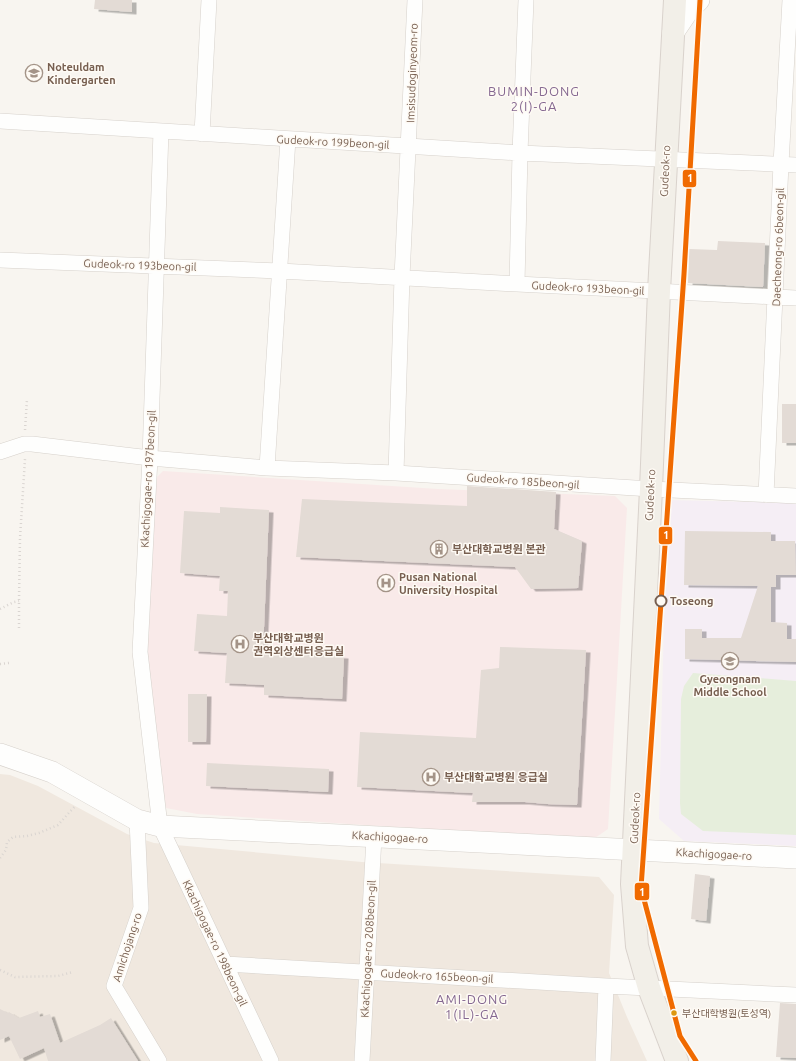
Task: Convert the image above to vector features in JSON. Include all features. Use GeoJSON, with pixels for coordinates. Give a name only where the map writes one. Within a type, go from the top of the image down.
{"type":"FeatureCollection","features":[{"type":"Feature","properties":{"kind":"main road","name":"Gudeok-ro"},"geometry":{"type":"LineString","coordinates":[[675,0],[659,291],[632,884],[638,946],[649,988],[677,1061]]}},
{"type":"Feature","properties":{"kind":"main road"},"geometry":{"type":"LineString","coordinates":[[674,33],[688,11],[699,0]]}},
{"type":"Feature","properties":{"kind":"main road","name":"Kkachigogae-ro"},"geometry":{"type":"LineString","coordinates":[[0,754],[52,772],[137,820],[160,826],[796,858]]}},
{"type":"Feature","properties":{"kind":"street"},"geometry":{"type":"LineString","coordinates":[[202,134],[209,0]]}},
{"type":"Feature","properties":{"kind":"street","name":"Imsisudoginyeom-ro"},"geometry":{"type":"LineString","coordinates":[[409,146],[415,0]]}},
{"type":"Feature","properties":{"kind":"street"},"geometry":{"type":"LineString","coordinates":[[520,153],[526,0]]}},
{"type":"Feature","properties":{"kind":"street","name":"Daecheong-ro 6beon-gil"},"geometry":{"type":"LineString","coordinates":[[766,495],[790,0]]}},
{"type":"Feature","properties":{"kind":"street","name":"Gudeok-ro 199beon-gil"},"geometry":{"type":"LineString","coordinates":[[0,121],[520,153],[796,165]]}},
{"type":"Feature","properties":{"kind":"street","name":"Kkachigogae-ro 197beon-gil"},"geometry":{"type":"LineString","coordinates":[[160,131],[150,458],[140,652],[160,826]]}},
{"type":"Feature","properties":{"kind":"street"},"geometry":{"type":"LineString","coordinates":[[268,468],[288,139]]}},
{"type":"Feature","properties":{"kind":"street"},"geometry":{"type":"LineString","coordinates":[[396,473],[402,277],[409,146]]}},
{"type":"Feature","properties":{"kind":"street","name":"Gudeok-ro 193beon-gil"},"geometry":{"type":"LineString","coordinates":[[517,284],[520,153]]}},
{"type":"Feature","properties":{"kind":"street","name":"Gudeok-ro 193beon-gil"},"geometry":{"type":"LineString","coordinates":[[0,260],[280,271],[796,298]]}},
{"type":"Feature","properties":{"kind":"street","name":"Gudeok-ro 185beon-gil"},"geometry":{"type":"LineString","coordinates":[[0,452],[24,444],[150,458],[268,468],[396,473],[651,489],[796,496]]}},
{"type":"Feature","properties":{"kind":"street","name":"Amichojang-ro"},"geometry":{"type":"LineString","coordinates":[[137,820],[141,908],[114,986],[159,1061]]}},
{"type":"Feature","properties":{"kind":"street","name":"Kkachigogae-ro 198beon-gil"},"geometry":{"type":"LineString","coordinates":[[160,826],[271,1061]]}},
{"type":"Feature","properties":{"kind":"street","name":"Kkachigogae-ro 208beon-gil"},"geometry":{"type":"LineString","coordinates":[[362,1061],[374,836]]}},
{"type":"Feature","properties":{"kind":"street","name":"Gudeok-ro 165beon-gil"},"geometry":{"type":"LineString","coordinates":[[225,964],[649,988]]}},
{"type":"Feature","properties":{"kind":"street"},"geometry":{"type":"LineString","coordinates":[[604,1061],[606,986]]}},
{"type":"Feature","properties":{"kind":"street"},"geometry":{"type":"LineString","coordinates":[[649,988],[796,995]]}},
{"type":"Feature","properties":{"kind":"path"},"geometry":{"type":"LineString","coordinates":[[19,628],[20,538],[27,399]]}},
{"type":"Feature","properties":{"kind":"path"},"geometry":{"type":"LineString","coordinates":[[0,609],[19,601]]}},
{"type":"Feature","properties":{"kind":"path"},"geometry":{"type":"LineString","coordinates":[[0,664],[8,663]]}},
{"type":"Feature","properties":{"kind":"path"},"geometry":{"type":"LineString","coordinates":[[0,858],[6,850],[7,842],[14,836],[27,836],[58,825],[74,809],[85,791]]}},
{"type":"Feature","properties":{"kind":"path"},"geometry":{"type":"LineString","coordinates":[[0,970],[15,977],[58,976],[73,972]]}},
{"type":"Feature","properties":{"kind":"shaded area","name":"Pusan National University Hospital"},"geometry":{"type":"Polygon","coordinates":[[[163,471],[438,489],[615,496],[627,508],[608,829],[592,840],[197,814],[166,808],[145,658],[154,480],[163,471]]]}},
{"type":"Feature","properties":{"kind":"shaded area","name":"Gyeongnam Middle School"},"geometry":{"type":"Polygon","coordinates":[[[667,500],[796,503],[796,846],[684,841],[659,819],[667,500]]]}},
{"type":"Feature","properties":{"kind":"shaded area"},"geometry":{"type":"Polygon","coordinates":[[[0,774],[10,775],[38,786],[127,834],[154,843],[362,862],[599,877],[614,895],[609,973],[647,1061],[0,1061],[0,774]]]}},
{"type":"Feature","properties":{"kind":"green space"},"geometry":{"type":"Polygon","coordinates":[[[693,673],[796,681],[796,835],[703,831],[681,814],[681,699],[684,686],[693,673]]]}},
{"type":"Feature","properties":{"kind":"building"},"geometry":{"type":"Polygon","coordinates":[[[95,0],[132,0],[132,12],[94,9],[95,0]]]}},
{"type":"Feature","properties":{"kind":"building"},"geometry":{"type":"Polygon","coordinates":[[[718,241],[765,243],[763,287],[688,283],[689,249],[717,250],[718,241]]]}},
{"type":"Feature","properties":{"kind":"building"},"geometry":{"type":"Polygon","coordinates":[[[782,404],[796,404],[796,443],[782,443],[782,404]]]}},
{"type":"Feature","properties":{"kind":"building","name":"부산대학교병원 본관"},"geometry":{"type":"Polygon","coordinates":[[[467,486],[556,492],[554,529],[582,541],[578,588],[531,589],[515,567],[296,557],[302,499],[467,506],[467,486]]]}},
{"type":"Feature","properties":{"kind":"building"},"geometry":{"type":"Polygon","coordinates":[[[220,507],[269,510],[263,651],[344,656],[342,699],[264,695],[264,685],[225,683],[227,653],[194,651],[197,614],[227,616],[228,591],[219,591],[220,576],[180,573],[184,511],[220,513],[220,507]]]}},
{"type":"Feature","properties":{"kind":"building"},"geometry":{"type":"Polygon","coordinates":[[[685,531],[771,532],[771,541],[795,541],[796,575],[776,575],[776,587],[771,587],[771,622],[787,623],[787,639],[796,639],[796,662],[685,659],[685,629],[702,629],[702,638],[741,638],[758,586],[684,585],[685,531]]]}},
{"type":"Feature","properties":{"kind":"building"},"geometry":{"type":"Polygon","coordinates":[[[500,647],[586,650],[577,805],[525,802],[472,802],[473,793],[357,787],[360,732],[476,738],[481,670],[499,668],[500,647]]]}},
{"type":"Feature","properties":{"kind":"building"},"geometry":{"type":"Polygon","coordinates":[[[188,694],[207,694],[206,742],[188,742],[188,694]]]}},
{"type":"Feature","properties":{"kind":"building"},"geometry":{"type":"Polygon","coordinates":[[[207,763],[329,769],[328,792],[206,786],[207,763]]]}},
{"type":"Feature","properties":{"kind":"building"},"geometry":{"type":"Polygon","coordinates":[[[695,874],[710,876],[706,921],[691,919],[695,874]]]}},
{"type":"Feature","properties":{"kind":"building"},"geometry":{"type":"Polygon","coordinates":[[[780,1003],[796,1004],[796,1058],[776,1057],[780,1003]]]}},
{"type":"Feature","properties":{"kind":"building"},"geometry":{"type":"Polygon","coordinates":[[[0,1009],[19,1018],[38,1011],[40,1017],[50,1014],[60,1043],[100,1025],[111,1018],[138,1061],[48,1061],[44,1048],[20,1059],[9,1036],[0,1040],[0,1009]]]}},
{"type":"Feature","properties":{"kind":"transit line","name":"1"},"geometry":{"type":"LineString","coordinates":[[696,1061],[680,1036],[641,888],[684,274],[700,0]]}},
{"type":"Feature","properties":{"kind":"place","name":"Noteuldam Kindergarten"},"geometry":{"type":"Point","coordinates":[34,73]}},
{"type":"Feature","properties":{"kind":"place","name":"부산대학교병원 본관"},"geometry":{"type":"Point","coordinates":[439,549]}},
{"type":"Feature","properties":{"kind":"place","name":"Pusan National University Hospital"},"geometry":{"type":"Point","coordinates":[386,583]}},
{"type":"Feature","properties":{"kind":"place","name":"Toseong"},"geometry":{"type":"Point","coordinates":[661,601]}},
{"type":"Feature","properties":{"kind":"place","name":"부산대학교병원 권역외상센터응급실"},"geometry":{"type":"Point","coordinates":[240,644]}},
{"type":"Feature","properties":{"kind":"place","name":"Gyeongnam Middle School"},"geometry":{"type":"Point","coordinates":[730,661]}},
{"type":"Feature","properties":{"kind":"place","name":"부산대학교병원 응급실"},"geometry":{"type":"Point","coordinates":[431,777]}},
{"type":"Feature","properties":{"kind":"place","name":"부산대학병원(토성역)"},"geometry":{"type":"Point","coordinates":[674,1013]}},
{"type":"Feature","properties":{"kind":"district","name":"BUMIN-DONG 2(I)-GA"},"geometry":{"type":"Point","coordinates":[534,98]}},
{"type":"Feature","properties":{"kind":"district","name":"AMI-DONG 1(IL)-GA"},"geometry":{"type":"Point","coordinates":[472,1006]}}]}
